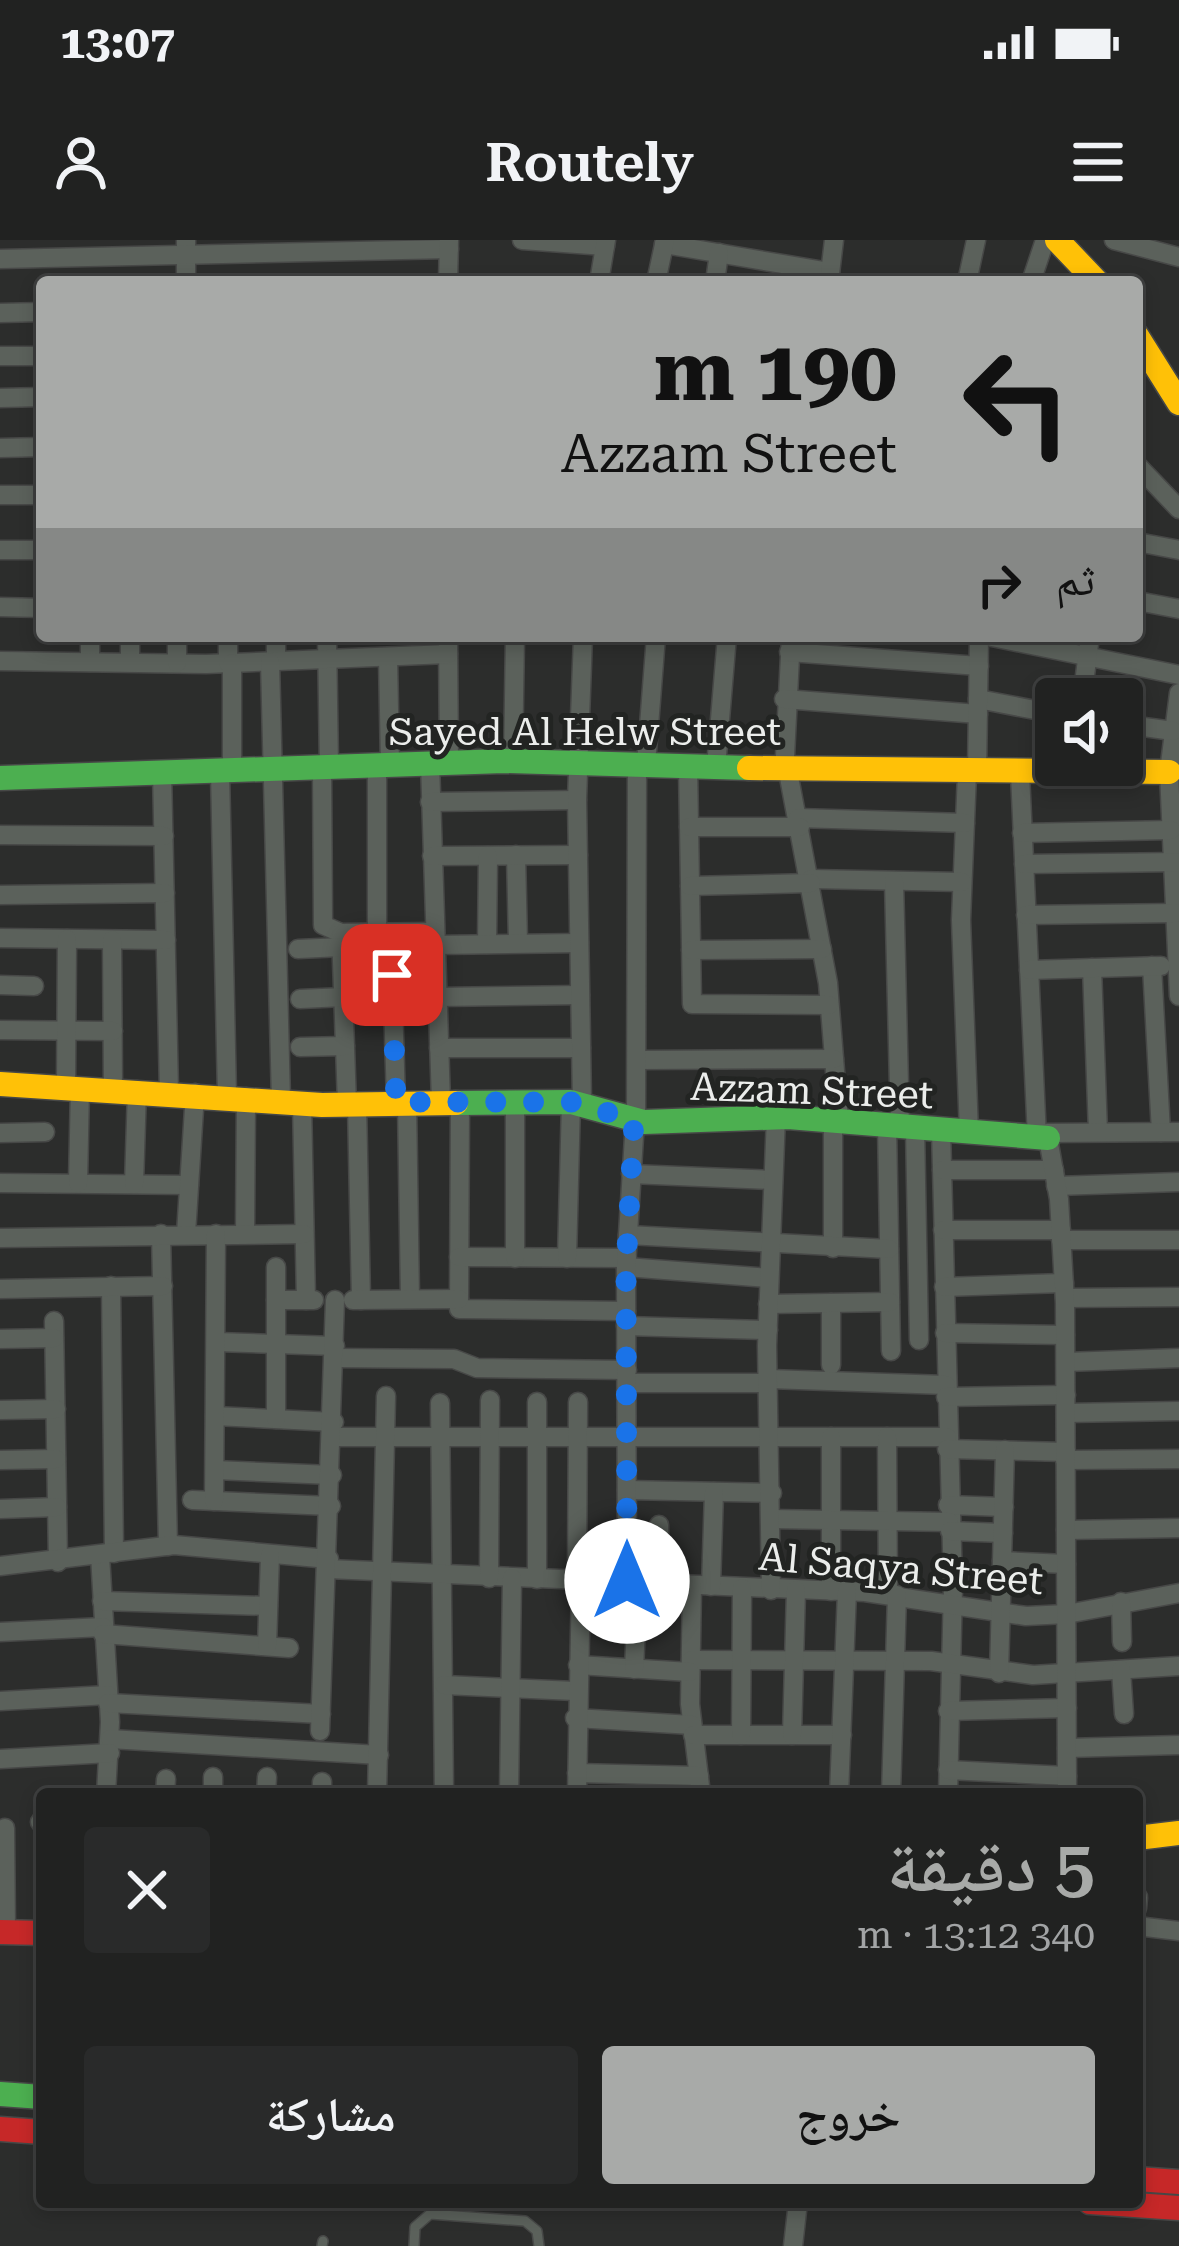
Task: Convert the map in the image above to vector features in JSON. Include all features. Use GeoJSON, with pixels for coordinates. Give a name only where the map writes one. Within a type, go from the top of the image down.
{"type":"FeatureCollection","features":[{"type":"Feature","properties":{"kind":"street"},"geometry":{"type":"LineString","coordinates":[[522,240],[606,243],[600,276]]}},
{"type":"Feature","properties":{"kind":"street"},"geometry":{"type":"LineString","coordinates":[[830,276],[834,240]]}},
{"type":"Feature","properties":{"kind":"street"},"geometry":{"type":"LineString","coordinates":[[968,276],[974,240]]}},
{"type":"Feature","properties":{"kind":"street"},"geometry":{"type":"LineString","coordinates":[[1114,240],[1179,257]]}},
{"type":"Feature","properties":{"kind":"street"},"geometry":{"type":"LineString","coordinates":[[1035,276],[1057,241],[1091,276]]}},
{"type":"Feature","properties":{"kind":"street"},"geometry":{"type":"LineString","coordinates":[[657,276],[664,242],[719,253],[773,272],[819,276]]}},
{"type":"Feature","properties":{"kind":"street"},"geometry":{"type":"LineString","coordinates":[[0,259],[186,248],[449,244],[448,276]]}},
{"type":"Feature","properties":{"kind":"street"},"geometry":{"type":"LineString","coordinates":[[716,276],[719,253]]}},
{"type":"Feature","properties":{"kind":"street"},"geometry":{"type":"LineString","coordinates":[[0,313],[36,312]]}},
{"type":"Feature","properties":{"kind":"street"},"geometry":{"type":"LineString","coordinates":[[1143,346],[1179,404]]}},
{"type":"Feature","properties":{"kind":"street"},"geometry":{"type":"LineString","coordinates":[[0,356],[36,356]]}},
{"type":"Feature","properties":{"kind":"street"},"geometry":{"type":"LineString","coordinates":[[0,398],[36,397]]}},
{"type":"Feature","properties":{"kind":"street"},"geometry":{"type":"LineString","coordinates":[[0,448],[36,447]]}},
{"type":"Feature","properties":{"kind":"street"},"geometry":{"type":"LineString","coordinates":[[1143,471],[1179,508]]}},
{"type":"Feature","properties":{"kind":"street"},"geometry":{"type":"LineString","coordinates":[[0,495],[36,495]]}},
{"type":"Feature","properties":{"kind":"street"},"geometry":{"type":"LineString","coordinates":[[1143,543],[1179,550]]}},
{"type":"Feature","properties":{"kind":"street"},"geometry":{"type":"LineString","coordinates":[[0,550],[36,550]]}},
{"type":"Feature","properties":{"kind":"street"},"geometry":{"type":"LineString","coordinates":[[1143,602],[1179,609]]}},
{"type":"Feature","properties":{"kind":"street"},"geometry":{"type":"LineString","coordinates":[[0,607],[36,608]]}},
{"type":"Feature","properties":{"kind":"street"},"geometry":{"type":"LineString","coordinates":[[90,642],[90,662]]}},
{"type":"Feature","properties":{"kind":"street"},"geometry":{"type":"LineString","coordinates":[[130,642],[130,662]]}},
{"type":"Feature","properties":{"kind":"street"},"geometry":{"type":"LineString","coordinates":[[176,663],[177,642]]}},
{"type":"Feature","properties":{"kind":"street"},"geometry":{"type":"LineString","coordinates":[[228,642],[226,772],[245,1234]]}},
{"type":"Feature","properties":{"kind":"street"},"geometry":{"type":"LineString","coordinates":[[275,642],[270,770],[306,1300]]}},
{"type":"Feature","properties":{"kind":"street"},"geometry":{"type":"LineString","coordinates":[[327,642],[321,921],[342,940],[361,1300]]}},
{"type":"Feature","properties":{"kind":"street"},"geometry":{"type":"LineString","coordinates":[[376,642],[381,657],[384,765],[384,933],[402,1102],[410,1299]]}},
{"type":"Feature","properties":{"kind":"street"},"geometry":{"type":"LineString","coordinates":[[514,761],[515,642]]}},
{"type":"Feature","properties":{"kind":"street"},"geometry":{"type":"LineString","coordinates":[[567,1258],[581,1048],[577,800],[584,642]]}},
{"type":"Feature","properties":{"kind":"street"},"geometry":{"type":"LineString","coordinates":[[634,1669],[627,1490],[627,1263],[637,1060],[641,764],[655,642]]}},
{"type":"Feature","properties":{"kind":"street"},"geometry":{"type":"LineString","coordinates":[[716,766],[726,642]]}},
{"type":"Feature","properties":{"kind":"street"},"geometry":{"type":"LineString","coordinates":[[969,1133],[962,882],[982,642]]}},
{"type":"Feature","properties":{"kind":"street"},"geometry":{"type":"LineString","coordinates":[[1047,642],[1089,646],[1179,675]]}},
{"type":"Feature","properties":{"kind":"street"},"geometry":{"type":"LineString","coordinates":[[833,1248],[834,1059],[811,881],[786,768],[784,699],[790,644],[979,666]]}},
{"type":"Feature","properties":{"kind":"street"},"geometry":{"type":"LineString","coordinates":[[0,662],[273,662],[381,657],[448,645],[440,763],[430,802],[439,1048],[450,1102],[459,1304]]}},
{"type":"Feature","properties":{"kind":"street"},"geometry":{"type":"LineString","coordinates":[[1085,678],[1089,646]]}},
{"type":"Feature","properties":{"kind":"street"},"geometry":{"type":"LineString","coordinates":[[1179,694],[1171,830],[1179,996]]}},
{"type":"Feature","properties":{"kind":"street"},"geometry":{"type":"LineString","coordinates":[[784,699],[1035,712]]}},
{"type":"Feature","properties":{"kind":"street"},"geometry":{"type":"LineString","coordinates":[[1143,724],[1176,723]]}},
{"type":"Feature","properties":{"kind":"street","name":"Sayed Al Helw Street"},"geometry":{"type":"LineString","coordinates":[[0,778],[514,761],[1035,773]]}},
{"type":"Feature","properties":{"kind":"street"},"geometry":{"type":"LineString","coordinates":[[688,766],[692,1004],[830,1005]]}},
{"type":"Feature","properties":{"kind":"street"},"geometry":{"type":"LineString","coordinates":[[162,772],[166,940],[189,1186],[186,1234]]}},
{"type":"Feature","properties":{"kind":"street"},"geometry":{"type":"LineString","coordinates":[[947,1770],[1067,1785],[1064,1290],[1029,970],[1020,774]]}},
{"type":"Feature","properties":{"kind":"street","name":"Sayed Al Helw Street"},"geometry":{"type":"LineString","coordinates":[[1143,775],[1173,778]]}},
{"type":"Feature","properties":{"kind":"street"},"geometry":{"type":"LineString","coordinates":[[430,802],[577,800]]}},
{"type":"Feature","properties":{"kind":"street"},"geometry":{"type":"LineString","coordinates":[[688,826],[965,823]]}},
{"type":"Feature","properties":{"kind":"street"},"geometry":{"type":"LineString","coordinates":[[1022,833],[1171,830]]}},
{"type":"Feature","properties":{"kind":"street"},"geometry":{"type":"LineString","coordinates":[[0,835],[164,836]]}},
{"type":"Feature","properties":{"kind":"street"},"geometry":{"type":"LineString","coordinates":[[517,855],[518,944]]}},
{"type":"Feature","properties":{"kind":"street"},"geometry":{"type":"LineString","coordinates":[[432,856],[578,855]]}},
{"type":"Feature","properties":{"kind":"street"},"geometry":{"type":"LineString","coordinates":[[487,944],[488,856]]}},
{"type":"Feature","properties":{"kind":"street"},"geometry":{"type":"LineString","coordinates":[[1024,864],[1176,861]]}},
{"type":"Feature","properties":{"kind":"street"},"geometry":{"type":"LineString","coordinates":[[894,881],[919,1330],[945,1327],[1066,1335]]}},
{"type":"Feature","properties":{"kind":"street"},"geometry":{"type":"LineString","coordinates":[[690,886],[962,882]]}},
{"type":"Feature","properties":{"kind":"street"},"geometry":{"type":"LineString","coordinates":[[0,895],[165,893]]}},
{"type":"Feature","properties":{"kind":"street"},"geometry":{"type":"LineString","coordinates":[[1026,915],[1177,919]]}},
{"type":"Feature","properties":{"kind":"street"},"geometry":{"type":"LineString","coordinates":[[298,949],[384,933],[487,944],[579,943]]}},
{"type":"Feature","properties":{"kind":"street"},"geometry":{"type":"LineString","coordinates":[[0,938],[166,940]]}},
{"type":"Feature","properties":{"kind":"street"},"geometry":{"type":"LineString","coordinates":[[67,939],[66,1030],[78,1184]]}},
{"type":"Feature","properties":{"kind":"street"},"geometry":{"type":"LineString","coordinates":[[112,940],[113,1031],[125,1089],[134,1184]]}},
{"type":"Feature","properties":{"kind":"street"},"geometry":{"type":"LineString","coordinates":[[691,950],[822,949]]}},
{"type":"Feature","properties":{"kind":"street"},"geometry":{"type":"LineString","coordinates":[[1029,970],[1178,965]]}},
{"type":"Feature","properties":{"kind":"street"},"geometry":{"type":"LineString","coordinates":[[1152,966],[1170,1132]]}},
{"type":"Feature","properties":{"kind":"street"},"geometry":{"type":"LineString","coordinates":[[1093,968],[1098,1132]]}},
{"type":"Feature","properties":{"kind":"street"},"geometry":{"type":"LineString","coordinates":[[0,986],[34,986]]}},
{"type":"Feature","properties":{"kind":"street"},"geometry":{"type":"LineString","coordinates":[[437,997],[580,995]]}},
{"type":"Feature","properties":{"kind":"street"},"geometry":{"type":"LineString","coordinates":[[300,999],[344,998]]}},
{"type":"Feature","properties":{"kind":"street"},"geometry":{"type":"LineString","coordinates":[[0,1030],[113,1031]]}},
{"type":"Feature","properties":{"kind":"street"},"geometry":{"type":"LineString","coordinates":[[300,1047],[345,1046]]}},
{"type":"Feature","properties":{"kind":"street"},"geometry":{"type":"LineString","coordinates":[[439,1048],[581,1048]]}},
{"type":"Feature","properties":{"kind":"street"},"geometry":{"type":"LineString","coordinates":[[637,1060],[834,1059]]}},
{"type":"Feature","properties":{"kind":"street","name":"Azzam Street"},"geometry":{"type":"LineString","coordinates":[[0,1084],[352,1104],[577,1103],[635,1120],[776,1116],[969,1133],[1170,1132]]}},
{"type":"Feature","properties":{"kind":"street"},"geometry":{"type":"LineString","coordinates":[[514,1258],[515,1101]]}},
{"type":"Feature","properties":{"kind":"street"},"geometry":{"type":"LineString","coordinates":[[771,1590],[768,1304],[776,1116]]}},
{"type":"Feature","properties":{"kind":"street"},"geometry":{"type":"LineString","coordinates":[[911,1127],[942,1170],[953,1604],[948,1788]]}},
{"type":"Feature","properties":{"kind":"street"},"geometry":{"type":"LineString","coordinates":[[891,1351],[889,1250],[911,1127]]}},
{"type":"Feature","properties":{"kind":"street"},"geometry":{"type":"LineString","coordinates":[[0,1133],[46,1132]]}},
{"type":"Feature","properties":{"kind":"street"},"geometry":{"type":"LineString","coordinates":[[942,1170],[1179,1182]]}},
{"type":"Feature","properties":{"kind":"street"},"geometry":{"type":"LineString","coordinates":[[631,1174],[773,1180]]}},
{"type":"Feature","properties":{"kind":"street"},"geometry":{"type":"LineString","coordinates":[[0,1183],[189,1186]]}},
{"type":"Feature","properties":{"kind":"street"},"geometry":{"type":"LineString","coordinates":[[943,1230],[1179,1240]]}},
{"type":"Feature","properties":{"kind":"street"},"geometry":{"type":"LineString","coordinates":[[161,1234],[168,1546]]}},
{"type":"Feature","properties":{"kind":"street"},"geometry":{"type":"LineString","coordinates":[[214,1501],[216,1234]]}},
{"type":"Feature","properties":{"kind":"street"},"geometry":{"type":"LineString","coordinates":[[0,1238],[304,1234]]}},
{"type":"Feature","properties":{"kind":"street"},"geometry":{"type":"LineString","coordinates":[[628,1235],[889,1250]]}},
{"type":"Feature","properties":{"kind":"street"},"geometry":{"type":"LineString","coordinates":[[460,1257],[567,1258],[770,1278]]}},
{"type":"Feature","properties":{"kind":"street"},"geometry":{"type":"LineString","coordinates":[[276,1267],[276,1419]]}},
{"type":"Feature","properties":{"kind":"street"},"geometry":{"type":"LineString","coordinates":[[106,1788],[110,1746],[102,1601],[107,1554],[111,1286]]}},
{"type":"Feature","properties":{"kind":"street"},"geometry":{"type":"LineString","coordinates":[[0,1288],[163,1286]]}},
{"type":"Feature","properties":{"kind":"street"},"geometry":{"type":"LineString","coordinates":[[944,1287],[1179,1297]]}},
{"type":"Feature","properties":{"kind":"street"},"geometry":{"type":"LineString","coordinates":[[276,1300],[410,1299],[768,1330]]}},
{"type":"Feature","properties":{"kind":"street"},"geometry":{"type":"LineString","coordinates":[[0,1701],[108,1699],[321,1722],[335,1300]]}},
{"type":"Feature","properties":{"kind":"street"},"geometry":{"type":"LineString","coordinates":[[768,1304],[890,1302]]}},
{"type":"Feature","properties":{"kind":"street"},"geometry":{"type":"LineString","coordinates":[[831,1303],[831,1365]]}},
{"type":"Feature","properties":{"kind":"street"},"geometry":{"type":"LineString","coordinates":[[0,1339],[54,1330],[58,1562]]}},
{"type":"Feature","properties":{"kind":"street"},"geometry":{"type":"LineString","coordinates":[[216,1342],[454,1359],[477,1368],[946,1391],[1179,1411]]}},
{"type":"Feature","properties":{"kind":"street"},"geometry":{"type":"LineString","coordinates":[[1066,1362],[1179,1358]]}},
{"type":"Feature","properties":{"kind":"street"},"geometry":{"type":"LineString","coordinates":[[377,1788],[386,1396]]}},
{"type":"Feature","properties":{"kind":"street"},"geometry":{"type":"LineString","coordinates":[[489,1578],[490,1400]]}},
{"type":"Feature","properties":{"kind":"street"},"geometry":{"type":"LineString","coordinates":[[536,1579],[537,1402]]}},
{"type":"Feature","properties":{"kind":"street"},"geometry":{"type":"LineString","coordinates":[[577,1788],[578,1402]]}},
{"type":"Feature","properties":{"kind":"street"},"geometry":{"type":"LineString","coordinates":[[440,1403],[444,1788]]}},
{"type":"Feature","properties":{"kind":"street"},"geometry":{"type":"LineString","coordinates":[[0,1410],[56,1409]]}},
{"type":"Feature","properties":{"kind":"street"},"geometry":{"type":"LineString","coordinates":[[215,1416],[276,1419],[385,1437],[887,1437],[1066,1456],[1179,1459]]}},
{"type":"Feature","properties":{"kind":"street"},"geometry":{"type":"LineString","coordinates":[[830,1437],[831,1520],[844,1660],[839,1788]]}},
{"type":"Feature","properties":{"kind":"street"},"geometry":{"type":"LineString","coordinates":[[887,1437],[895,1659],[891,1788]]}},
{"type":"Feature","properties":{"kind":"street"},"geometry":{"type":"LineString","coordinates":[[994,1710],[1006,1450]]}},
{"type":"Feature","properties":{"kind":"street"},"geometry":{"type":"LineString","coordinates":[[0,1460],[56,1459]]}},
{"type":"Feature","properties":{"kind":"street"},"geometry":{"type":"LineString","coordinates":[[214,1470],[332,1474]]}},
{"type":"Feature","properties":{"kind":"street"},"geometry":{"type":"LineString","coordinates":[[627,1490],[772,1493]]}},
{"type":"Feature","properties":{"kind":"street"},"geometry":{"type":"LineString","coordinates":[[577,1773],[700,1785],[690,1666],[714,1492]]}},
{"type":"Feature","properties":{"kind":"street"},"geometry":{"type":"LineString","coordinates":[[192,1499],[331,1506]]}},
{"type":"Feature","properties":{"kind":"street"},"geometry":{"type":"LineString","coordinates":[[0,1509],[57,1507]]}},
{"type":"Feature","properties":{"kind":"street"},"geometry":{"type":"LineString","coordinates":[[771,1519],[949,1519],[1004,1507]]}},
{"type":"Feature","properties":{"kind":"street"},"geometry":{"type":"LineString","coordinates":[[949,1519],[1003,1533]]}},
{"type":"Feature","properties":{"kind":"street"},"geometry":{"type":"LineString","coordinates":[[659,1525],[659,1583]]}},
{"type":"Feature","properties":{"kind":"street"},"geometry":{"type":"LineString","coordinates":[[1066,1530],[1179,1528]]}},
{"type":"Feature","properties":{"kind":"street","name":"Al Saqya Street"},"geometry":{"type":"LineString","coordinates":[[0,1567],[168,1546],[381,1572],[839,1591],[1001,1612],[1067,1614],[1179,1593]]}},
{"type":"Feature","properties":{"kind":"street"},"geometry":{"type":"LineString","coordinates":[[267,1646],[270,1555]]}},
{"type":"Feature","properties":{"kind":"street"},"geometry":{"type":"LineString","coordinates":[[1003,1561],[1066,1564]]}},
{"type":"Feature","properties":{"kind":"street"},"geometry":{"type":"LineString","coordinates":[[509,1788],[512,1578]]}},
{"type":"Feature","properties":{"kind":"street"},"geometry":{"type":"LineString","coordinates":[[741,1735],[742,1588]]}},
{"type":"Feature","properties":{"kind":"street"},"geometry":{"type":"LineString","coordinates":[[792,1735],[796,1590]]}},
{"type":"Feature","properties":{"kind":"street"},"geometry":{"type":"LineString","coordinates":[[102,1601],[268,1606]]}},
{"type":"Feature","properties":{"kind":"street"},"geometry":{"type":"LineString","coordinates":[[1121,1601],[1122,1642]]}},
{"type":"Feature","properties":{"kind":"street"},"geometry":{"type":"LineString","coordinates":[[0,1632],[104,1630],[290,1648]]}},
{"type":"Feature","properties":{"kind":"street"},"geometry":{"type":"LineString","coordinates":[[578,1665],[634,1669],[742,1659],[895,1659],[998,1673],[1067,1675],[1179,1666]]}},
{"type":"Feature","properties":{"kind":"street"},"geometry":{"type":"LineString","coordinates":[[1121,1670],[1124,1714]]}},
{"type":"Feature","properties":{"kind":"street"},"geometry":{"type":"LineString","coordinates":[[444,1685],[575,1691]]}},
{"type":"Feature","properties":{"kind":"street"},"geometry":{"type":"LineString","coordinates":[[948,1711],[1067,1708]]}},
{"type":"Feature","properties":{"kind":"street"},"geometry":{"type":"LineString","coordinates":[[575,1718],[741,1735],[842,1735]]}},
{"type":"Feature","properties":{"kind":"street"},"geometry":{"type":"LineString","coordinates":[[1066,1748],[1179,1745]]}},
{"type":"Feature","properties":{"kind":"street"},"geometry":{"type":"LineString","coordinates":[[0,1759],[110,1746],[379,1755]]}},
{"type":"Feature","properties":{"kind":"street"},"geometry":{"type":"LineString","coordinates":[[5,1828],[3,1932],[36,1933]]}},
{"type":"Feature","properties":{"kind":"street"},"geometry":{"type":"LineString","coordinates":[[1143,1837],[1179,1833]]}},
{"type":"Feature","properties":{"kind":"street"},"geometry":{"type":"LineString","coordinates":[[1143,1927],[1179,1931]]}},
{"type":"Feature","properties":{"kind":"street"},"geometry":{"type":"LineString","coordinates":[[0,2094],[36,2096]]}},
{"type":"Feature","properties":{"kind":"street"},"geometry":{"type":"LineString","coordinates":[[0,2129],[36,2132]]}},
{"type":"Feature","properties":{"kind":"street"},"geometry":{"type":"LineString","coordinates":[[1143,2179],[1179,2182]]}},
{"type":"Feature","properties":{"kind":"street"},"geometry":{"type":"LineString","coordinates":[[1143,2206],[1179,2209]]}},
{"type":"Feature","properties":{"kind":"street"},"geometry":{"type":"LineString","coordinates":[[793,2246],[797,2208]]}},
{"type":"Feature","properties":{"kind":"lane"},"geometry":{"type":"LineString","coordinates":[[414,2246],[415,2227],[430,2215],[525,2221],[536,2231],[539,2246]]}},
{"type":"Feature","properties":{"kind":"traffic: fast"},"geometry":{"type":"LineString","coordinates":[[0,778],[504,761],[749,768]]}},
{"type":"Feature","properties":{"kind":"traffic: fast"},"geometry":{"type":"LineString","coordinates":[[456,1103],[571,1102],[644,1122],[788,1117],[1048,1138]]}},
{"type":"Feature","properties":{"kind":"traffic: fast"},"geometry":{"type":"LineString","coordinates":[[0,2094],[36,2097]]}},
{"type":"Feature","properties":{"kind":"traffic: slow"},"geometry":{"type":"LineString","coordinates":[[1057,240],[1091,276]]}},
{"type":"Feature","properties":{"kind":"traffic: slow"},"geometry":{"type":"LineString","coordinates":[[1143,346],[1179,403]]}},
{"type":"Feature","properties":{"kind":"traffic: slow"},"geometry":{"type":"LineString","coordinates":[[749,768],[1169,772]]}},
{"type":"Feature","properties":{"kind":"traffic: slow"},"geometry":{"type":"LineString","coordinates":[[0,1084],[322,1105],[456,1103]]}},
{"type":"Feature","properties":{"kind":"traffic: slow"},"geometry":{"type":"LineString","coordinates":[[1143,1837],[1179,1833]]}},
{"type":"Feature","properties":{"kind":"traffic: jam"},"geometry":{"type":"LineString","coordinates":[[0,1932],[36,1933]]}},
{"type":"Feature","properties":{"kind":"traffic: jam"},"geometry":{"type":"LineString","coordinates":[[0,2129],[36,2132]]}},
{"type":"Feature","properties":{"kind":"traffic: jam"},"geometry":{"type":"LineString","coordinates":[[1143,2179],[1179,2182]]}},
{"type":"Feature","properties":{"kind":"traffic: jam"},"geometry":{"type":"LineString","coordinates":[[1143,2206],[1179,2208]]}},
{"type":"Feature","properties":{"kind":"route"},"geometry":{"type":"LineString","coordinates":[[392,975],[396,1102],[571,1102],[634,1120],[626,1268],[627,1581]]}}]}
